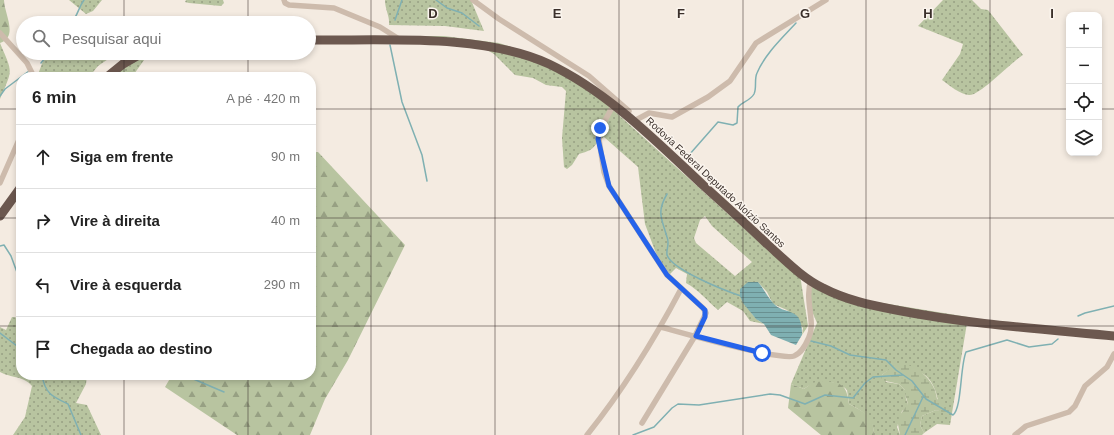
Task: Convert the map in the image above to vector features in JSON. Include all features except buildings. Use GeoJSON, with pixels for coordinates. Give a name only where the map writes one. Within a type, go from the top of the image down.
{"type":"FeatureCollection","features":[{"type":"Feature","properties":{"kind":"highway","name":"Rodovia Federal Deputado Aloízio Santos"},"geometry":{"type":"LineString","coordinates":[[316,40],[453,43],[510,51],[548,64],[567,74],[623,111],[787,262],[811,280],[838,296],[859,302],[933,317],[1114,336]]}},
{"type":"Feature","properties":{"kind":"highway"},"geometry":{"type":"LineString","coordinates":[[113,72],[130,60]]}},
{"type":"Feature","properties":{"kind":"highway"},"geometry":{"type":"LineString","coordinates":[[0,216],[16,194]]}},
{"type":"Feature","properties":{"kind":"street"},"geometry":{"type":"LineString","coordinates":[[284,0],[285,3],[289,5],[330,7],[337,9],[380,27],[402,41]]}},
{"type":"Feature","properties":{"kind":"street"},"geometry":{"type":"LineString","coordinates":[[473,0],[499,19],[589,76],[623,111],[672,117],[708,97],[730,81],[756,43],[826,0]]}},
{"type":"Feature","properties":{"kind":"street"},"geometry":{"type":"LineString","coordinates":[[0,33],[16,51]]}},
{"type":"Feature","properties":{"kind":"street"},"geometry":{"type":"LineString","coordinates":[[24,60],[32,72]]}},
{"type":"Feature","properties":{"kind":"street"},"geometry":{"type":"LineString","coordinates":[[623,111],[598,133],[606,179],[623,208],[646,240],[667,275],[703,308],[706,313],[696,336],[642,423]]}},
{"type":"Feature","properties":{"kind":"street"},"geometry":{"type":"LineString","coordinates":[[0,183],[16,146]]}},
{"type":"Feature","properties":{"kind":"street"},"geometry":{"type":"LineString","coordinates":[[661,327],[787,357],[798,354],[810,336],[807,295],[811,280]]}},
{"type":"Feature","properties":{"kind":"street"},"geometry":{"type":"LineString","coordinates":[[587,435],[602,416],[661,327],[681,289]]}},
{"type":"Feature","properties":{"kind":"street"},"geometry":{"type":"LineString","coordinates":[[1014,435],[1026,426],[1069,412],[1075,406],[1085,386],[1107,367],[1114,354]]}},
{"type":"Feature","properties":{"kind":"green space"},"geometry":{"type":"Polygon","coordinates":[[[0,0],[4,0],[10,30],[9,36],[6,40],[0,43],[0,0]]]}},
{"type":"Feature","properties":{"kind":"green space"},"geometry":{"type":"Polygon","coordinates":[[[69,0],[102,0],[93,11],[86,14],[69,0]]]}},
{"type":"Feature","properties":{"kind":"green space"},"geometry":{"type":"Polygon","coordinates":[[[186,0],[223,0],[224,3],[221,6],[189,3],[185,2],[186,0]]]}},
{"type":"Feature","properties":{"kind":"green space"},"geometry":{"type":"Polygon","coordinates":[[[385,0],[471,0],[484,31],[445,26],[389,25],[385,0]]]}},
{"type":"Feature","properties":{"kind":"green space"},"geometry":{"type":"Polygon","coordinates":[[[943,0],[972,0],[981,9],[988,10],[1023,55],[988,85],[974,94],[966,95],[942,80],[960,54],[963,44],[918,26],[943,0]]]}},
{"type":"Feature","properties":{"kind":"green space"},"geometry":{"type":"Polygon","coordinates":[[[424,36],[444,36],[499,43],[527,52],[590,89],[770,252],[800,275],[808,326],[802,335],[803,328],[787,310],[773,304],[767,292],[758,282],[748,282],[748,301],[753,316],[764,324],[750,321],[743,311],[727,302],[718,310],[699,292],[686,283],[687,274],[676,268],[667,277],[645,224],[638,167],[604,137],[592,149],[579,154],[572,165],[567,169],[564,167],[562,138],[566,91],[562,87],[546,85],[533,78],[515,75],[494,54],[487,50],[436,40],[424,36]],[[705,216],[700,220],[694,238],[696,243],[735,276],[752,262],[712,226],[705,216]]]}},
{"type":"Feature","properties":{"kind":"green space"},"geometry":{"type":"Polygon","coordinates":[[[0,43],[10,71],[0,99],[0,43]]]}},
{"type":"Feature","properties":{"kind":"green space"},"geometry":{"type":"Polygon","coordinates":[[[107,60],[98,66],[93,72],[39,72],[43,61],[107,60]]]}},
{"type":"Feature","properties":{"kind":"green space"},"geometry":{"type":"Polygon","coordinates":[[[127,60],[144,60],[136,72],[109,72],[127,60]]]}},
{"type":"Feature","properties":{"kind":"green space"},"geometry":{"type":"Polygon","coordinates":[[[316,152],[318,152],[405,245],[348,360],[325,399],[310,435],[237,435],[165,387],[169,380],[316,380],[316,152]]]}},
{"type":"Feature","properties":{"kind":"green space"},"geometry":{"type":"Polygon","coordinates":[[[818,285],[846,297],[968,317],[950,425],[937,424],[924,433],[920,425],[922,416],[936,410],[939,411],[939,406],[931,382],[923,374],[918,372],[887,371],[882,375],[886,382],[899,384],[905,390],[908,404],[907,408],[902,411],[897,427],[900,435],[874,435],[874,429],[870,420],[863,412],[849,404],[847,390],[843,386],[832,382],[819,382],[804,389],[791,384],[817,323],[811,309],[807,288],[818,285]]]}},
{"type":"Feature","properties":{"kind":"green space"},"geometry":{"type":"Polygon","coordinates":[[[12,317],[16,317],[16,378],[0,372],[0,327],[6,330],[12,317]]]}},
{"type":"Feature","properties":{"kind":"green space"},"geometry":{"type":"Polygon","coordinates":[[[896,363],[911,366],[917,369],[933,385],[937,399],[948,404],[948,414],[936,410],[922,416],[920,425],[924,433],[922,435],[900,435],[897,419],[908,404],[905,390],[899,384],[881,380],[882,375],[896,363]]]}},
{"type":"Feature","properties":{"kind":"green space"},"geometry":{"type":"Polygon","coordinates":[[[25,380],[86,380],[86,384],[76,403],[87,405],[101,435],[13,435],[25,417],[32,386],[25,380]]]}},
{"type":"Feature","properties":{"kind":"green space"},"geometry":{"type":"Polygon","coordinates":[[[821,381],[834,382],[842,385],[848,397],[849,404],[868,415],[874,428],[874,435],[821,435],[788,408],[791,384],[804,389],[812,383],[821,381]]]}},
{"type":"Feature","properties":{"kind":"water"},"geometry":{"type":"Polygon","coordinates":[[[748,282],[758,282],[777,307],[796,315],[799,319],[802,335],[796,345],[771,335],[764,324],[756,319],[743,303],[740,296],[740,289],[748,282]]]}},
{"type":"Feature","properties":{"kind":"waterway"},"geometry":{"type":"LineString","coordinates":[[76,16],[84,0]]}},
{"type":"Feature","properties":{"kind":"waterway"},"geometry":{"type":"LineString","coordinates":[[395,20],[402,0]]}},
{"type":"Feature","properties":{"kind":"waterway"},"geometry":{"type":"LineString","coordinates":[[436,0],[447,8],[462,13],[479,26]]}},
{"type":"Feature","properties":{"kind":"waterway"},"geometry":{"type":"LineString","coordinates":[[689,155],[718,122],[733,125],[737,123],[738,107],[754,94],[756,75],[764,59],[796,23]]}},
{"type":"Feature","properties":{"kind":"waterway"},"geometry":{"type":"LineString","coordinates":[[390,45],[402,102],[422,155],[427,181]]}},
{"type":"Feature","properties":{"kind":"waterway"},"geometry":{"type":"LineString","coordinates":[[0,96],[5,89],[16,81]]}},
{"type":"Feature","properties":{"kind":"waterway"},"geometry":{"type":"LineString","coordinates":[[667,194],[662,206],[661,216],[668,240],[667,255],[671,261],[700,279],[741,296]]}},
{"type":"Feature","properties":{"kind":"waterway"},"geometry":{"type":"LineString","coordinates":[[0,246],[4,245],[11,256],[16,270]]}},
{"type":"Feature","properties":{"kind":"waterway"},"geometry":{"type":"LineString","coordinates":[[1078,316],[1114,306]]}},
{"type":"Feature","properties":{"kind":"waterway"},"geometry":{"type":"LineString","coordinates":[[0,333],[16,345]]}},
{"type":"Feature","properties":{"kind":"waterway"},"geometry":{"type":"LineString","coordinates":[[811,341],[831,346],[850,355],[886,360],[896,370],[912,381],[926,399],[953,415],[958,404],[966,352],[1007,340],[1029,347],[1052,344],[1058,339]]}},
{"type":"Feature","properties":{"kind":"waterway"},"geometry":{"type":"LineString","coordinates":[[633,435],[654,427],[672,408],[678,404],[699,405],[770,394],[780,395],[805,404],[825,395],[853,398],[865,383],[873,377],[903,375]]}},
{"type":"Feature","properties":{"kind":"waterway"},"geometry":{"type":"LineString","coordinates":[[43,380],[45,387],[50,394],[68,404],[81,435]]}},
{"type":"Feature","properties":{"kind":"waterway"},"geometry":{"type":"LineString","coordinates":[[196,380],[224,392]]}},
{"type":"Feature","properties":{"kind":"waterway"},"geometry":{"type":"LineString","coordinates":[[905,435],[923,397]]}},
{"type":"Feature","properties":{"kind":"route"},"geometry":{"type":"LineString","coordinates":[[600,128],[598,139],[604,172],[609,186],[646,240],[667,275],[705,310],[705,317],[696,336],[762,353]]}}]}
